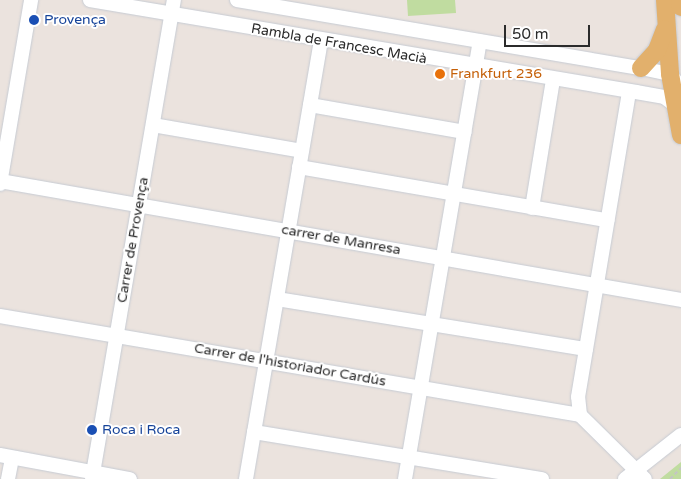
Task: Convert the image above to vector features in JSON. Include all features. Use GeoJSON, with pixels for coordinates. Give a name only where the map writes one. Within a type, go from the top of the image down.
{"type":"FeatureCollection","features":[{"type":"Feature","properties":{"kind":"main road"},"geometry":{"type":"LineString","coordinates":[[641,68],[657,50],[666,26],[670,3]]}},
{"type":"Feature","properties":{"kind":"main road"},"geometry":{"type":"LineString","coordinates":[[666,26],[670,74],[681,135]]}},
{"type":"Feature","properties":{"kind":"street"},"geometry":{"type":"LineString","coordinates":[[0,182],[31,0]]}},
{"type":"Feature","properties":{"kind":"street","name":"Rambla de Francesc Macià"},"geometry":{"type":"LineString","coordinates":[[90,0],[172,16],[664,97],[676,106]]}},
{"type":"Feature","properties":{"kind":"street","name":"Carrer de Provença"},"geometry":{"type":"LineString","coordinates":[[92,476],[174,0]]}},
{"type":"Feature","properties":{"kind":"street","name":"Rambla de Francesc Macià"},"geometry":{"type":"LineString","coordinates":[[237,0],[670,74]]}},
{"type":"Feature","properties":{"kind":"street"},"geometry":{"type":"LineString","coordinates":[[246,479],[321,41]]}},
{"type":"Feature","properties":{"kind":"street"},"geometry":{"type":"LineString","coordinates":[[405,479],[480,41]]}},
{"type":"Feature","properties":{"kind":"street"},"geometry":{"type":"LineString","coordinates":[[670,74],[681,89]]}},
{"type":"Feature","properties":{"kind":"street"},"geometry":{"type":"LineString","coordinates":[[532,208],[554,80]]}},
{"type":"Feature","properties":{"kind":"street"},"geometry":{"type":"LineString","coordinates":[[629,91],[578,397],[580,415],[641,474]]}},
{"type":"Feature","properties":{"kind":"street"},"geometry":{"type":"LineString","coordinates":[[310,105],[465,132]]}},
{"type":"Feature","properties":{"kind":"street"},"geometry":{"type":"LineString","coordinates":[[153,125],[302,151]]}},
{"type":"Feature","properties":{"kind":"street"},"geometry":{"type":"LineString","coordinates":[[300,167],[607,220]]}},
{"type":"Feature","properties":{"kind":"street","name":"carrer de Manresa"},"geometry":{"type":"LineString","coordinates":[[0,182],[289,230],[681,300]]}},
{"type":"Feature","properties":{"kind":"street"},"geometry":{"type":"LineString","coordinates":[[277,299],[586,349]]}},
{"type":"Feature","properties":{"kind":"street","name":"Carrer de l'historiador Cardús"},"geometry":{"type":"LineString","coordinates":[[0,316],[580,415]]}},
{"type":"Feature","properties":{"kind":"street"},"geometry":{"type":"LineString","coordinates":[[254,432],[542,479]]}},
{"type":"Feature","properties":{"kind":"street"},"geometry":{"type":"LineString","coordinates":[[624,479],[641,474],[681,435]]}},
{"type":"Feature","properties":{"kind":"street"},"geometry":{"type":"LineString","coordinates":[[8,479],[6,457],[92,476],[130,479]]}},
{"type":"Feature","properties":{"kind":"path"},"geometry":{"type":"LineString","coordinates":[[670,479],[681,468]]}},
{"type":"Feature","properties":{"kind":"green space"},"geometry":{"type":"Polygon","coordinates":[[[407,0],[455,0],[456,13],[408,16],[407,0]]]}},
{"type":"Feature","properties":{"kind":"green space"},"geometry":{"type":"Polygon","coordinates":[[[681,462],[681,479],[660,479],[681,462]]]}},
{"type":"Feature","properties":{"kind":"place","name":"Provença"},"geometry":{"type":"Point","coordinates":[34,20]}},
{"type":"Feature","properties":{"kind":"place","name":"Frankfurt 236"},"geometry":{"type":"Point","coordinates":[440,74]}},
{"type":"Feature","properties":{"kind":"place","name":"Roca i Roca"},"geometry":{"type":"Point","coordinates":[92,430]}}]}
